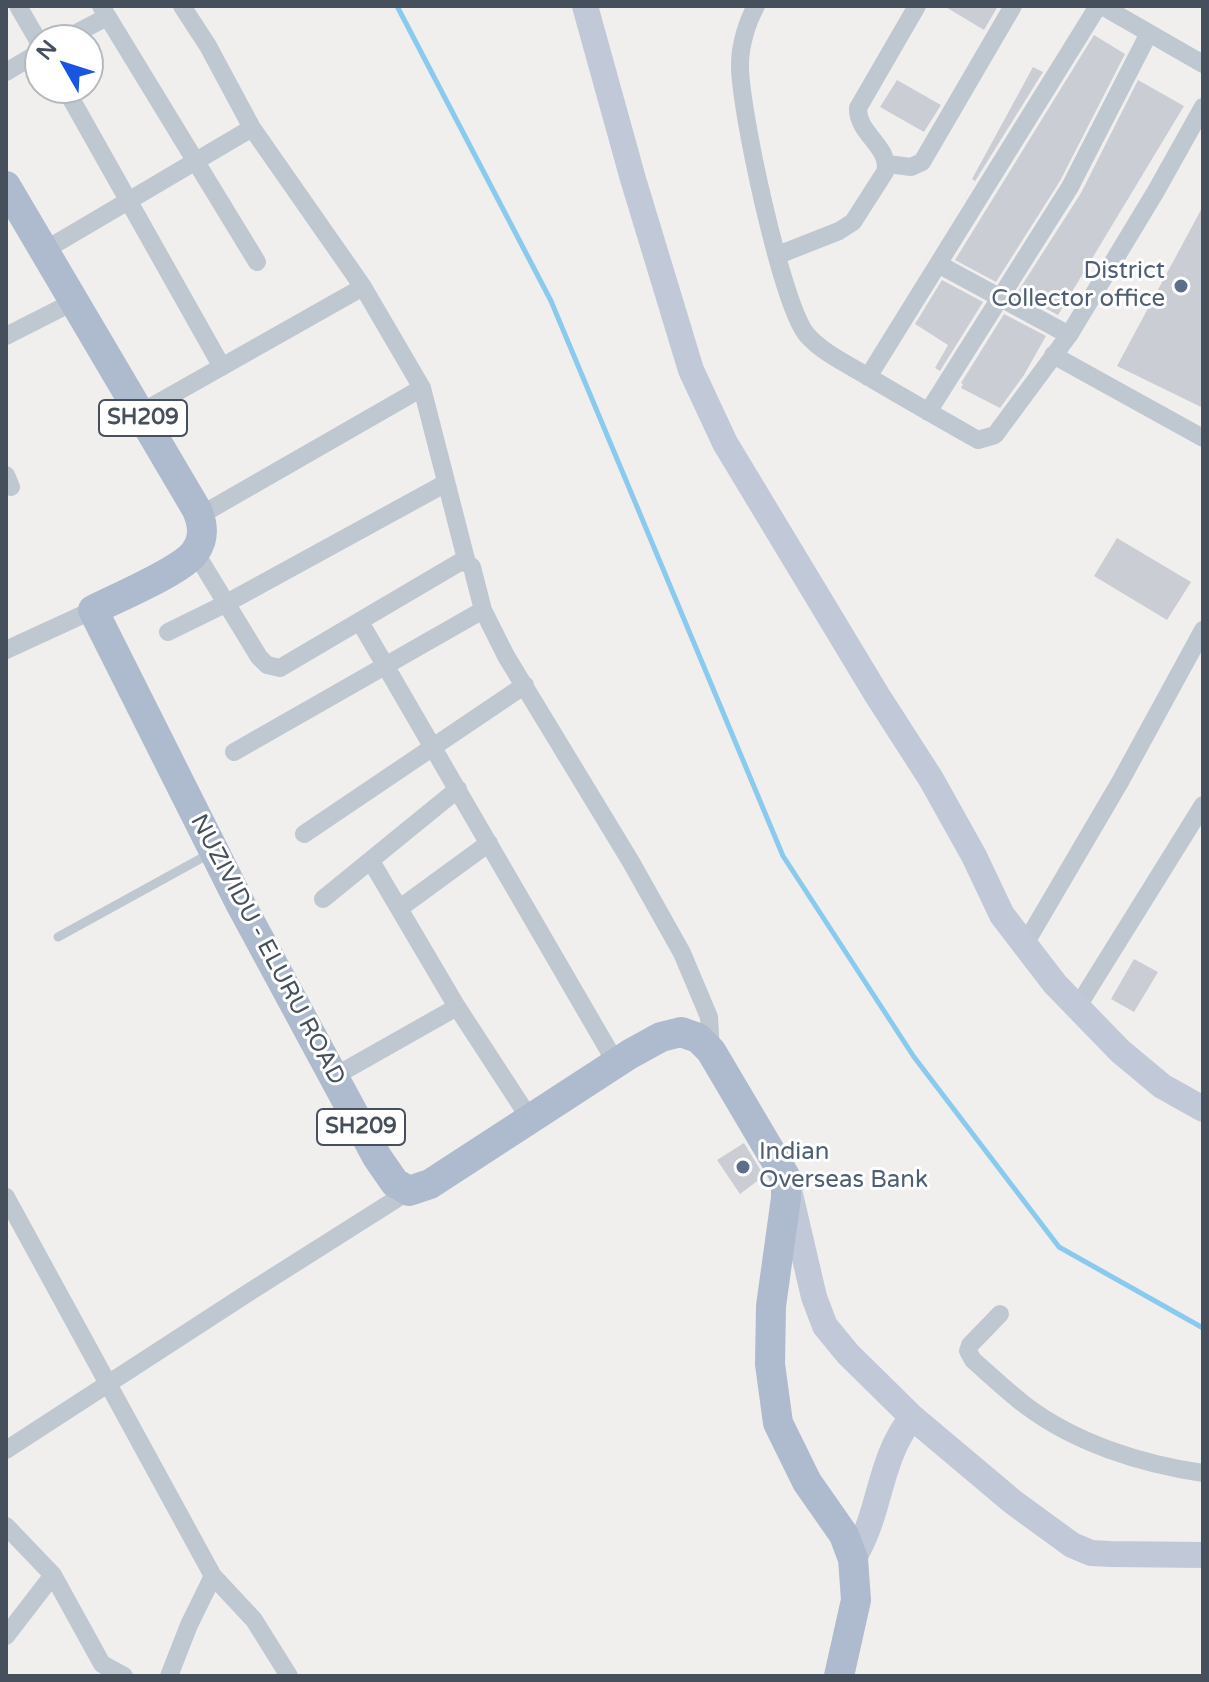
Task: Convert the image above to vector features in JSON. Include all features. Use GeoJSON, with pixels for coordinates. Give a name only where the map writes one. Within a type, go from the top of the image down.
{"type":"FeatureCollection","features":[{"type":"Feature","properties":{"kind":"main road","name":"SH209"},"geometry":{"type":"LineString","coordinates":[[6,186],[199,516]]}},
{"type":"Feature","properties":{"kind":"main road"},"geometry":{"type":"LineString","coordinates":[[93,610],[174,568],[195,552],[202,536],[199,516]]}},
{"type":"Feature","properties":{"kind":"main road","name":"NUZIVIDU - ELURU ROAD"},"geometry":{"type":"LineString","coordinates":[[93,610],[214,851],[377,1157],[395,1183],[409,1191]]}},
{"type":"Feature","properties":{"kind":"main road"},"geometry":{"type":"LineString","coordinates":[[409,1191],[430,1184],[661,1037],[681,1032],[698,1038],[711,1051],[786,1178],[771,1306],[770,1364],[778,1423],[807,1482],[844,1535],[853,1559],[856,1600],[838,1676]]}},
{"type":"Feature","properties":{"kind":"street"},"geometry":{"type":"LineString","coordinates":[[18,6],[28,24]]}},
{"type":"Feature","properties":{"kind":"street"},"geometry":{"type":"LineString","coordinates":[[182,6],[208,46],[252,128],[363,287],[422,388],[467,563]]}},
{"type":"Feature","properties":{"kind":"street"},"geometry":{"type":"LineString","coordinates":[[585,6],[691,370],[759,501],[931,779],[974,856],[1002,915],[1055,984],[1120,1051],[1162,1086],[1203,1109]]}},
{"type":"Feature","properties":{"kind":"street"},"geometry":{"type":"LineString","coordinates":[[756,6],[749,18],[740,63],[745,109],[778,255],[794,310],[806,334],[828,353],[978,440],[995,435],[1069,335],[1203,107]]}},
{"type":"Feature","properties":{"kind":"street"},"geometry":{"type":"LineString","coordinates":[[917,6],[858,108],[858,119],[888,164],[911,167],[922,162],[1013,6]]}},
{"type":"Feature","properties":{"kind":"street"},"geometry":{"type":"LineString","coordinates":[[868,377],[1100,6],[1203,64]]}},
{"type":"Feature","properties":{"kind":"street"},"geometry":{"type":"LineString","coordinates":[[86,24],[104,11],[257,262]]}},
{"type":"Feature","properties":{"kind":"street"},"geometry":{"type":"LineString","coordinates":[[928,412],[1070,187],[1149,33]]}},
{"type":"Feature","properties":{"kind":"street"},"geometry":{"type":"LineString","coordinates":[[6,72],[24,61]]}},
{"type":"Feature","properties":{"kind":"street"},"geometry":{"type":"LineString","coordinates":[[74,104],[222,367]]}},
{"type":"Feature","properties":{"kind":"street"},"geometry":{"type":"LineString","coordinates":[[45,250],[252,128]]}},
{"type":"Feature","properties":{"kind":"street"},"geometry":{"type":"LineString","coordinates":[[778,255],[839,231],[853,222],[888,164]]}},
{"type":"Feature","properties":{"kind":"street"},"geometry":{"type":"LineString","coordinates":[[938,264],[1069,335]]}},
{"type":"Feature","properties":{"kind":"street"},"geometry":{"type":"LineString","coordinates":[[140,413],[363,287]]}},
{"type":"Feature","properties":{"kind":"street"},"geometry":{"type":"LineString","coordinates":[[6,336],[75,301]]}},
{"type":"Feature","properties":{"kind":"street"},"geometry":{"type":"LineString","coordinates":[[1053,355],[1203,438]]}},
{"type":"Feature","properties":{"kind":"street"},"geometry":{"type":"LineString","coordinates":[[199,516],[422,388]]}},
{"type":"Feature","properties":{"kind":"street"},"geometry":{"type":"LineString","coordinates":[[168,632],[446,483]]}},
{"type":"Feature","properties":{"kind":"street"},"geometry":{"type":"LineString","coordinates":[[195,552],[259,657],[273,668],[280,668],[460,562],[472,567],[483,610],[506,656],[682,953],[709,1017],[711,1051]]}},
{"type":"Feature","properties":{"kind":"street"},"geometry":{"type":"LineString","coordinates":[[6,650],[93,610]]}},
{"type":"Feature","properties":{"kind":"street"},"geometry":{"type":"LineString","coordinates":[[234,752],[483,610]]}},
{"type":"Feature","properties":{"kind":"street"},"geometry":{"type":"LineString","coordinates":[[360,622],[616,1063]]}},
{"type":"Feature","properties":{"kind":"street"},"geometry":{"type":"LineString","coordinates":[[1025,944],[1120,782],[1203,630]]}},
{"type":"Feature","properties":{"kind":"street"},"geometry":{"type":"LineString","coordinates":[[304,834],[525,685]]}},
{"type":"Feature","properties":{"kind":"street"},"geometry":{"type":"LineString","coordinates":[[323,899],[458,789]]}},
{"type":"Feature","properties":{"kind":"street"},"geometry":{"type":"LineString","coordinates":[[1078,1006],[1203,805]]}},
{"type":"Feature","properties":{"kind":"street"},"geometry":{"type":"LineString","coordinates":[[400,908],[489,843]]}},
{"type":"Feature","properties":{"kind":"street"},"geometry":{"type":"LineString","coordinates":[[371,861],[457,1007],[530,1119]]}},
{"type":"Feature","properties":{"kind":"street"},"geometry":{"type":"LineString","coordinates":[[335,1076],[457,1007]]}},
{"type":"Feature","properties":{"kind":"street"},"geometry":{"type":"LineString","coordinates":[[786,1178],[814,1297],[825,1326],[848,1354],[912,1417],[1034,1518],[1072,1545],[1091,1553],[1203,1555]]}},
{"type":"Feature","properties":{"kind":"street"},"geometry":{"type":"LineString","coordinates":[[6,1450],[409,1191]]}},
{"type":"Feature","properties":{"kind":"street"},"geometry":{"type":"LineString","coordinates":[[6,1197],[213,1576],[254,1620],[289,1676]]}},
{"type":"Feature","properties":{"kind":"street"},"geometry":{"type":"LineString","coordinates":[[1000,1314],[970,1345],[968,1351],[973,1360],[1024,1404],[1083,1439],[1171,1468],[1203,1473]]}},
{"type":"Feature","properties":{"kind":"street"},"geometry":{"type":"LineString","coordinates":[[853,1559],[866,1538],[887,1458],[898,1434],[912,1417]]}},
{"type":"Feature","properties":{"kind":"street"},"geometry":{"type":"LineString","coordinates":[[6,1526],[53,1575],[99,1670],[124,1676]]}},
{"type":"Feature","properties":{"kind":"street"},"geometry":{"type":"LineString","coordinates":[[6,1636],[53,1575]]}},
{"type":"Feature","properties":{"kind":"street"},"geometry":{"type":"LineString","coordinates":[[169,1676],[213,1576]]}},
{"type":"Feature","properties":{"kind":"lane"},"geometry":{"type":"LineString","coordinates":[[58,937],[214,851]]}},
{"type":"Feature","properties":{"kind":"building"},"geometry":{"type":"Polygon","coordinates":[[[944,6],[998,6],[984,30],[944,6]]]}},
{"type":"Feature","properties":{"kind":"building"},"geometry":{"type":"Polygon","coordinates":[[[1094,35],[1125,54],[1060,181],[996,282],[955,260],[1094,35]]]}},
{"type":"Feature","properties":{"kind":"building"},"geometry":{"type":"Polygon","coordinates":[[[1033,67],[1043,72],[893,313],[975,181],[972,179],[1033,67]]]}},
{"type":"Feature","properties":{"kind":"building"},"geometry":{"type":"Polygon","coordinates":[[[897,80],[941,105],[924,132],[880,107],[897,80]]]}},
{"type":"Feature","properties":{"kind":"building"},"geometry":{"type":"Polygon","coordinates":[[[1138,80],[1184,106],[1058,315],[1017,293],[1081,193],[1138,80]]]}},
{"type":"Feature","properties":{"kind":"building","name":"District Collector office"},"geometry":{"type":"Polygon","coordinates":[[[1203,206],[1203,408],[1117,366],[1203,206]]]}},
{"type":"Feature","properties":{"kind":"building"},"geometry":{"type":"Polygon","coordinates":[[[942,280],[983,302],[940,371],[935,368],[948,345],[915,324],[942,280]]]}},
{"type":"Feature","properties":{"kind":"building"},"geometry":{"type":"Polygon","coordinates":[[[1004,314],[1046,336],[1024,375],[1000,408],[961,388],[961,383],[1004,314]]]}},
{"type":"Feature","properties":{"kind":"building"},"geometry":{"type":"Polygon","coordinates":[[[1117,538],[1191,582],[1167,620],[1094,576],[1117,538]]]}},
{"type":"Feature","properties":{"kind":"building"},"geometry":{"type":"Polygon","coordinates":[[[1134,959],[1158,972],[1134,1012],[1111,999],[1134,959]]]}},
{"type":"Feature","properties":{"kind":"building","name":"Indian Overseas Bank"},"geometry":{"type":"Polygon","coordinates":[[[744,1143],[764,1176],[740,1194],[717,1160],[744,1143]]]}},
{"type":"Feature","properties":{"kind":"waterway"},"geometry":{"type":"LineString","coordinates":[[397,6],[551,301],[783,856],[914,1057],[1059,1247],[1203,1328]]}},
{"type":"Feature","properties":{"kind":"place","name":"District Collector office"},"geometry":{"type":"Point","coordinates":[1181,286]}},
{"type":"Feature","properties":{"kind":"place","name":"Indian Overseas Bank"},"geometry":{"type":"Point","coordinates":[743,1167]}}]}
